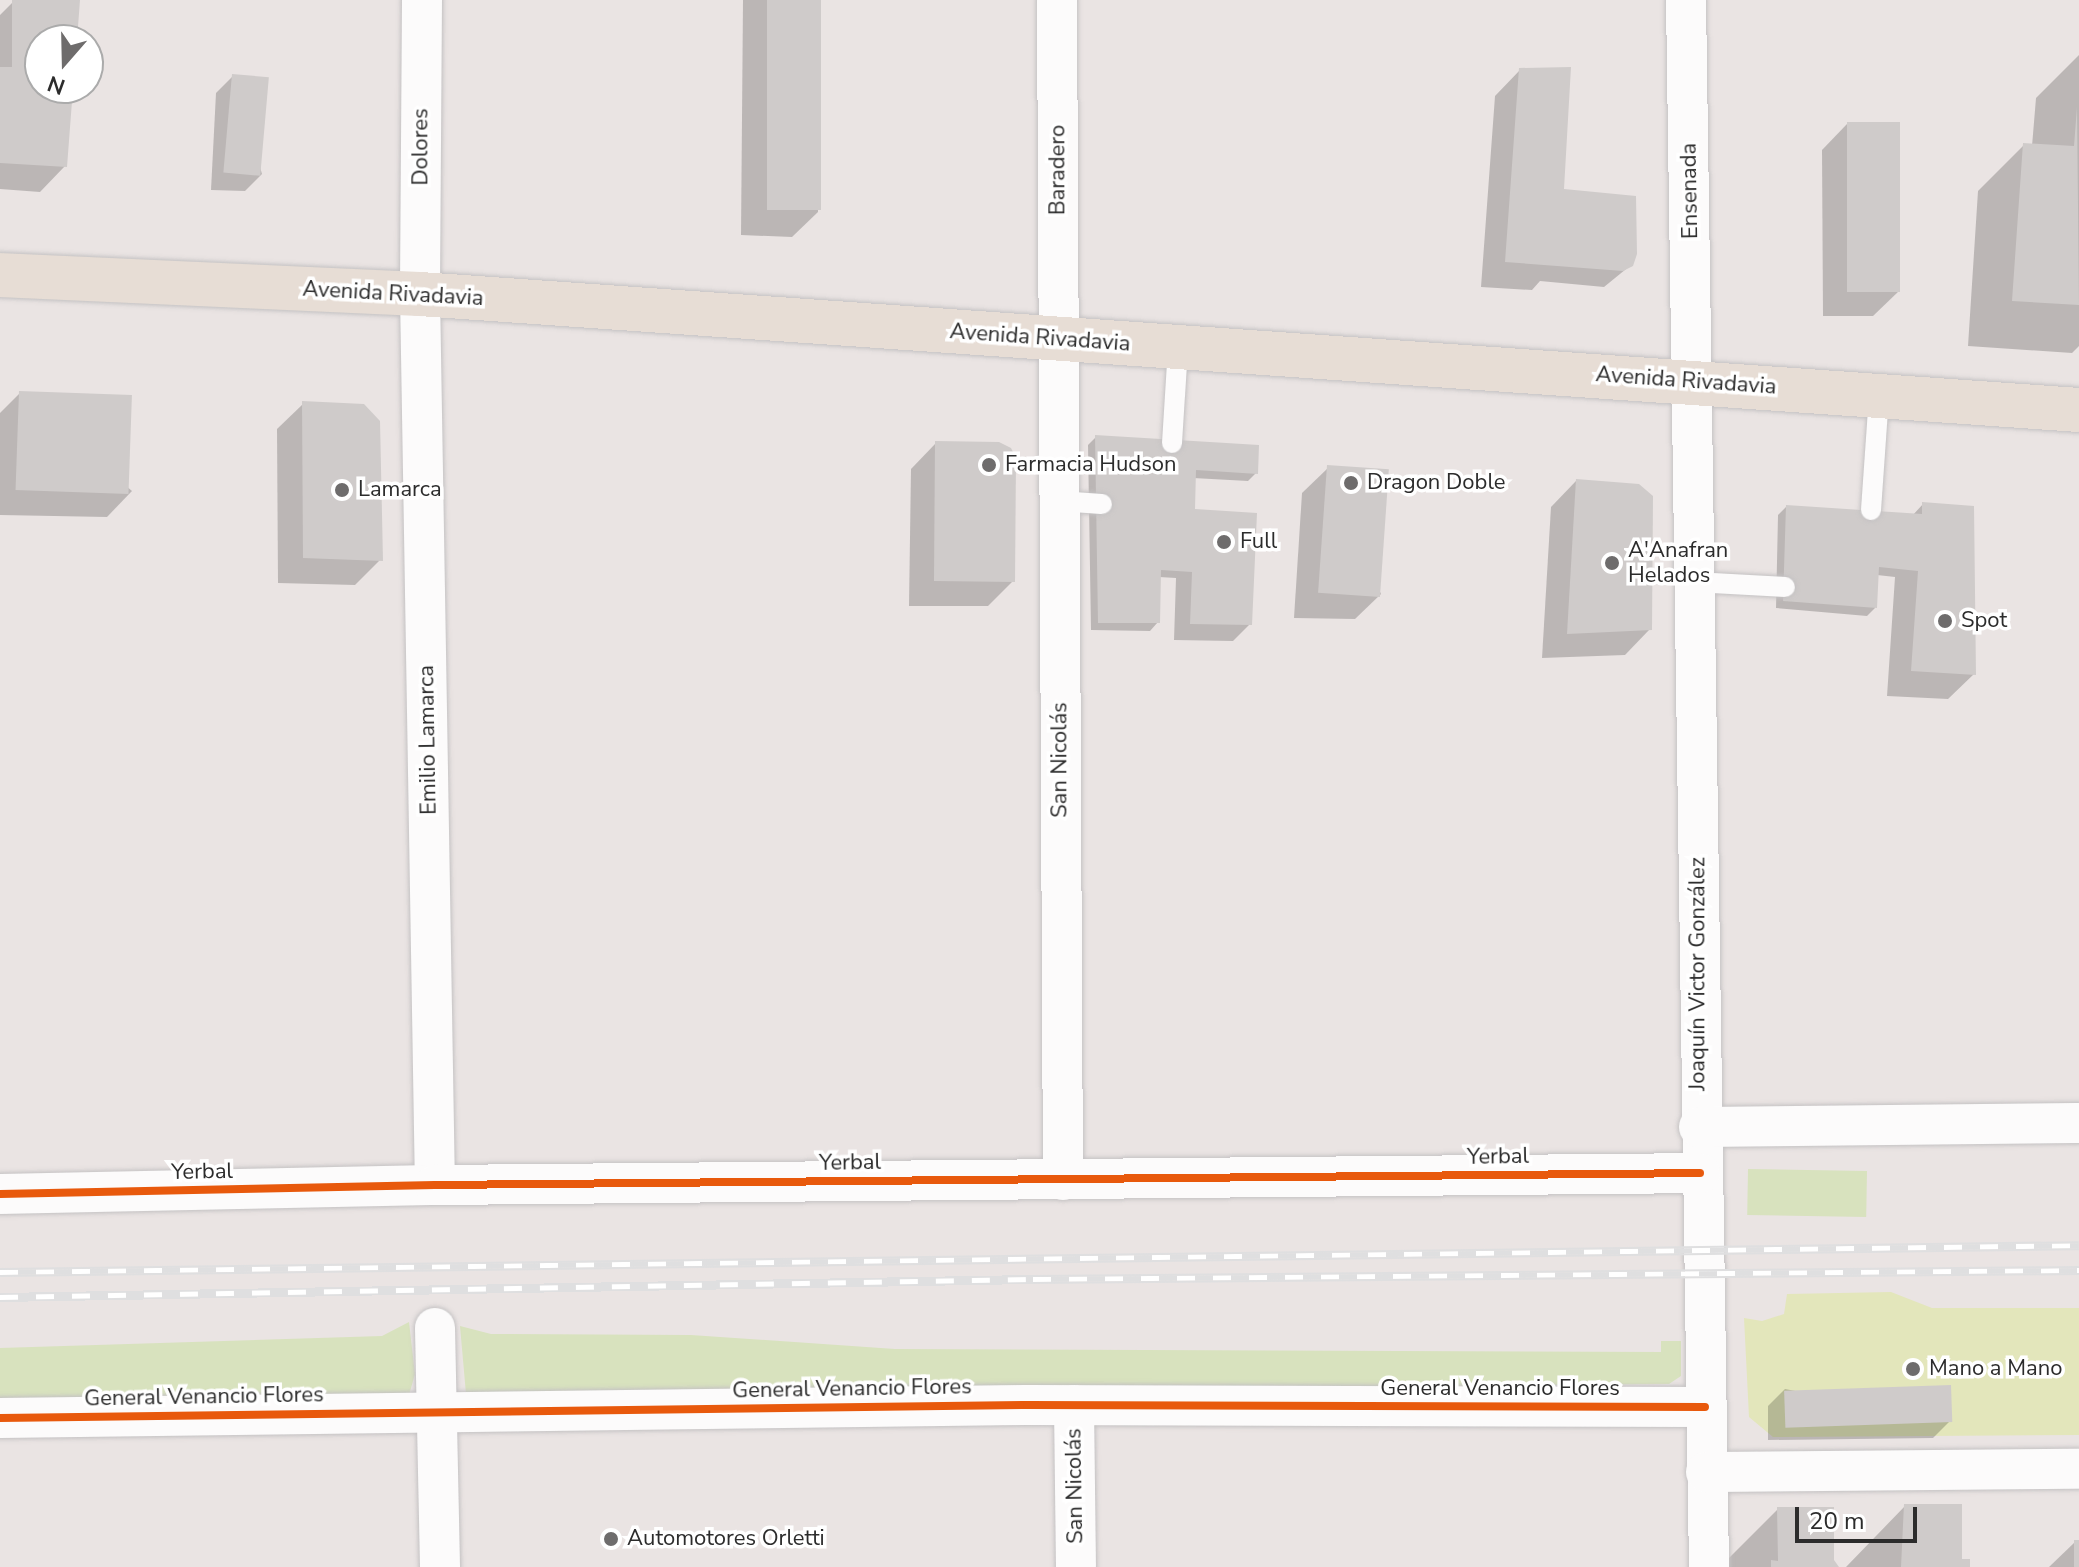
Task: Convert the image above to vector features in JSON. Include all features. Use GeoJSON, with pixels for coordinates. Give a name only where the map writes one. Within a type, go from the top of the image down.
{"type":"FeatureCollection","features":[{"type":"Feature","properties":{"kind":"main road","name":"Avenida Rivadavia"},"geometry":{"type":"LineString","coordinates":[[0,275],[420,294],[2079,410]]}},
{"type":"Feature","properties":{"kind":"street","name":"Dolores"},"geometry":{"type":"LineString","coordinates":[[420,294],[422,0]]}},
{"type":"Feature","properties":{"kind":"street","name":"Baradero"},"geometry":{"type":"LineString","coordinates":[[1057,0],[1059,340]]}},
{"type":"Feature","properties":{"kind":"street","name":"Ensenada"},"geometry":{"type":"LineString","coordinates":[[1686,0],[1694,382]]}},
{"type":"Feature","properties":{"kind":"street","name":"Emilio Lamarca"},"geometry":{"type":"LineString","coordinates":[[420,294],[435,1185]]}},
{"type":"Feature","properties":{"kind":"street","name":"San Nicolás"},"geometry":{"type":"LineString","coordinates":[[1059,340],[1063,1180]]}},
{"type":"Feature","properties":{"kind":"street","name":"Joaquín Victor González"},"geometry":{"type":"LineString","coordinates":[[1694,382],[1699,1127],[1709,1567]]}},
{"type":"Feature","properties":{"kind":"street"},"geometry":{"type":"LineString","coordinates":[[1699,1127],[2079,1123]]}},
{"type":"Feature","properties":{"kind":"street","name":"Yerbal"},"geometry":{"type":"LineString","coordinates":[[0,1194],[435,1185],[1700,1173]]}},
{"type":"Feature","properties":{"kind":"street"},"geometry":{"type":"LineString","coordinates":[[435,1328],[440,1567]]}},
{"type":"Feature","properties":{"kind":"street","name":"San Nicolás"},"geometry":{"type":"LineString","coordinates":[[1074,1405],[1076,1567]]}},
{"type":"Feature","properties":{"kind":"street","name":"General Venancio Flores"},"geometry":{"type":"LineString","coordinates":[[0,1418],[1074,1405],[1705,1407]]}},
{"type":"Feature","properties":{"kind":"street"},"geometry":{"type":"LineString","coordinates":[[1706,1472],[2079,1469]]}},
{"type":"Feature","properties":{"kind":"lane"},"geometry":{"type":"LineString","coordinates":[[1172,443],[1178,348]]}},
{"type":"Feature","properties":{"kind":"lane"},"geometry":{"type":"LineString","coordinates":[[1871,510],[1879,395]]}},
{"type":"Feature","properties":{"kind":"lane"},"geometry":{"type":"LineString","coordinates":[[1059,501],[1102,504]]}},
{"type":"Feature","properties":{"kind":"lane"},"geometry":{"type":"LineString","coordinates":[[1695,582],[1785,587]]}},
{"type":"Feature","properties":{"kind":"green space"},"geometry":{"type":"Polygon","coordinates":[[[1748,1169],[1867,1171],[1866,1217],[1747,1215],[1748,1169]]]}},
{"type":"Feature","properties":{"kind":"green space","name":"Mano a Mano"},"geometry":{"type":"Polygon","coordinates":[[[1891,1292],[1932,1308],[2079,1308],[2079,1435],[1773,1437],[1749,1417],[1744,1318],[1762,1321],[1784,1314],[1787,1294],[1891,1292]]]}},
{"type":"Feature","properties":{"kind":"green space"},"geometry":{"type":"Polygon","coordinates":[[[409,1322],[415,1374],[409,1395],[0,1402],[0,1348],[382,1336],[409,1322]]]}},
{"type":"Feature","properties":{"kind":"green space"},"geometry":{"type":"Polygon","coordinates":[[[460,1326],[491,1334],[691,1335],[895,1349],[1661,1352],[1661,1341],[1681,1341],[1681,1376],[1669,1384],[466,1394],[460,1326]]]}},
{"type":"Feature","properties":{"kind":"building"},"geometry":{"type":"Polygon","coordinates":[[[12,0],[80,0],[78,24],[24,24],[24,104],[72,104],[67,167],[0,163],[0,67],[12,67],[12,0]]]}},
{"type":"Feature","properties":{"kind":"building"},"geometry":{"type":"Polygon","coordinates":[[[767,0],[821,0],[821,210],[767,210],[767,0]]]}},
{"type":"Feature","properties":{"kind":"building"},"geometry":{"type":"Polygon","coordinates":[[[1571,67],[1564,189],[1636,196],[1637,254],[1633,266],[1623,271],[1505,262],[1519,68],[1571,67]]]}},
{"type":"Feature","properties":{"kind":"building"},"geometry":{"type":"Polygon","coordinates":[[[232,74],[269,77],[260,176],[223,173],[232,74]]]}},
{"type":"Feature","properties":{"kind":"building"},"geometry":{"type":"Polygon","coordinates":[[[2077,107],[2079,305],[2012,301],[2023,143],[2074,146],[2077,107]]]}},
{"type":"Feature","properties":{"kind":"building"},"geometry":{"type":"Polygon","coordinates":[[[1847,122],[1900,122],[1900,292],[1847,292],[1847,122]]]}},
{"type":"Feature","properties":{"kind":"building"},"geometry":{"type":"Polygon","coordinates":[[[19,391],[132,395],[128,494],[16,490],[19,391]]]}},
{"type":"Feature","properties":{"kind":"building","name":"Lamarca"},"geometry":{"type":"Polygon","coordinates":[[[302,401],[364,404],[380,421],[383,561],[303,558],[302,401]]]}},
{"type":"Feature","properties":{"kind":"building"},"geometry":{"type":"Polygon","coordinates":[[[1095,435],[1259,445],[1258,474],[1196,470],[1195,509],[1257,513],[1252,625],[1190,624],[1192,572],[1161,570],[1160,623],[1098,623],[1095,435]]]}},
{"type":"Feature","properties":{"kind":"building"},"geometry":{"type":"Polygon","coordinates":[[[935,441],[999,442],[1011,448],[1016,458],[1015,582],[934,581],[935,441]]]}},
{"type":"Feature","properties":{"kind":"building"},"geometry":{"type":"Polygon","coordinates":[[[1327,465],[1389,469],[1380,597],[1318,593],[1327,465]]]}},
{"type":"Feature","properties":{"kind":"building","name":"A'Anafran Helados"},"geometry":{"type":"Polygon","coordinates":[[[1576,479],[1639,484],[1653,496],[1652,630],[1567,634],[1576,479]]]}},
{"type":"Feature","properties":{"kind":"building"},"geometry":{"type":"Polygon","coordinates":[[[1922,502],[1974,506],[1976,675],[1911,671],[1918,571],[1879,567],[1877,608],[1783,601],[1786,505],[1922,514],[1922,502]]]}},
{"type":"Feature","properties":{"kind":"building"},"geometry":{"type":"Polygon","coordinates":[[[1951,1385],[1952,1422],[1785,1428],[1784,1391],[1951,1385]]]}},
{"type":"Feature","properties":{"kind":"building"},"geometry":{"type":"Polygon","coordinates":[[[1904,1504],[1962,1504],[1962,1559],[1970,1559],[1970,1567],[1901,1567],[1904,1504]]]}},
{"type":"Feature","properties":{"kind":"building"},"geometry":{"type":"Polygon","coordinates":[[[1777,1507],[1834,1507],[1834,1560],[1839,1567],[1771,1567],[1771,1560],[1778,1561],[1777,1507]]]}},
{"type":"Feature","properties":{"kind":"building"},"geometry":{"type":"Polygon","coordinates":[[[2074,1540],[2079,1540],[2079,1567],[2074,1567],[2074,1540]]]}},
{"type":"Feature","properties":{"kind":"railway"},"geometry":{"type":"LineString","coordinates":[[0,1272],[2079,1245]]}},
{"type":"Feature","properties":{"kind":"railway"},"geometry":{"type":"LineString","coordinates":[[0,1297],[1033,1279],[2079,1270]]}},
{"type":"Feature","properties":{"kind":"cycle path"},"geometry":{"type":"LineString","coordinates":[[0,1194],[435,1185],[1700,1173]]}},
{"type":"Feature","properties":{"kind":"cycle path"},"geometry":{"type":"LineString","coordinates":[[0,1418],[1027,1405],[1705,1407]]}},
{"type":"Feature","properties":{"kind":"place","name":"Farmacia Hudson"},"geometry":{"type":"Point","coordinates":[989,465]}},
{"type":"Feature","properties":{"kind":"place","name":"Dragon Doble"},"geometry":{"type":"Point","coordinates":[1351,483]}},
{"type":"Feature","properties":{"kind":"place","name":"Lamarca"},"geometry":{"type":"Point","coordinates":[342,490]}},
{"type":"Feature","properties":{"kind":"place","name":"Full"},"geometry":{"type":"Point","coordinates":[1224,542]}},
{"type":"Feature","properties":{"kind":"place","name":"A'Anafran Helados"},"geometry":{"type":"Point","coordinates":[1612,563]}},
{"type":"Feature","properties":{"kind":"place","name":"Spot"},"geometry":{"type":"Point","coordinates":[1945,621]}},
{"type":"Feature","properties":{"kind":"place","name":"Mano a Mano"},"geometry":{"type":"Point","coordinates":[1913,1369]}},
{"type":"Feature","properties":{"kind":"place","name":"Automotores Orletti"},"geometry":{"type":"Point","coordinates":[611,1539]}}]}
